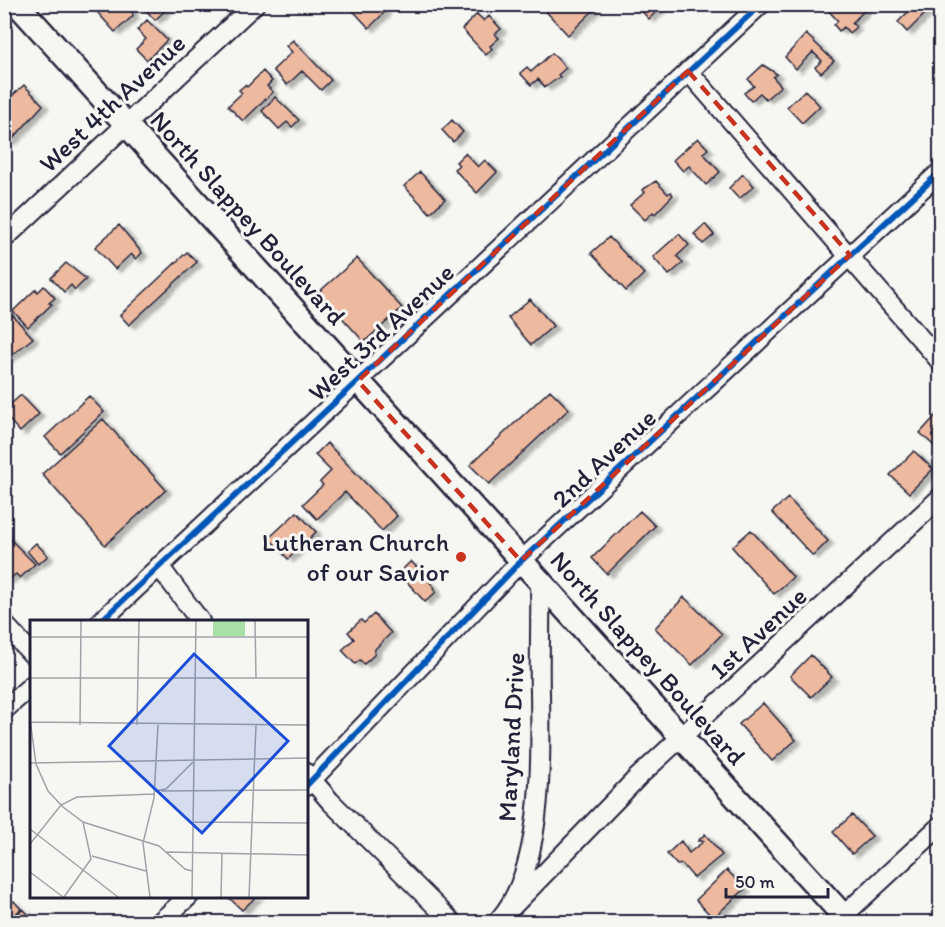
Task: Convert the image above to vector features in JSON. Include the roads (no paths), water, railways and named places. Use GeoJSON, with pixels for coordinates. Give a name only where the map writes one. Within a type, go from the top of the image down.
{"type":"FeatureCollection","features":[{"type":"Feature","properties":{"kind":"main road","name":"North Slappey Boulevard"},"geometry":{"type":"LineString","coordinates":[[17,4],[846,919]]}},
{"type":"Feature","properties":{"kind":"street","name":"West 4th Avenue"},"geometry":{"type":"LineString","coordinates":[[4,239],[255,4]]}},
{"type":"Feature","properties":{"kind":"street","name":"West 3rd Avenue"},"geometry":{"type":"LineString","coordinates":[[102,620],[761,4]]}},
{"type":"Feature","properties":{"kind":"street"},"geometry":{"type":"LineString","coordinates":[[688,71],[940,361]]}},
{"type":"Feature","properties":{"kind":"street","name":"2nd Avenue"},"geometry":{"type":"LineString","coordinates":[[308,779],[521,561],[940,172]]}},
{"type":"Feature","properties":{"kind":"street","name":"1st Avenue"},"geometry":{"type":"LineString","coordinates":[[510,909],[555,859],[940,498]]}},
{"type":"Feature","properties":{"kind":"street"},"geometry":{"type":"LineString","coordinates":[[159,566],[199,620]]}},
{"type":"Feature","properties":{"kind":"street","name":"Maryland Drive"},"geometry":{"type":"LineString","coordinates":[[497,922],[510,909],[527,868],[540,770],[540,582]]}},
{"type":"Feature","properties":{"kind":"street"},"geometry":{"type":"LineString","coordinates":[[4,624],[30,652]]}},
{"type":"Feature","properties":{"kind":"street"},"geometry":{"type":"LineString","coordinates":[[4,710],[30,687]]}},
{"type":"Feature","properties":{"kind":"street"},"geometry":{"type":"LineString","coordinates":[[308,779],[452,922]]}},
{"type":"Feature","properties":{"kind":"street"},"geometry":{"type":"LineString","coordinates":[[846,919],[940,826]]}},
{"type":"Feature","properties":{"kind":"street"},"geometry":{"type":"LineString","coordinates":[[160,922],[188,897]]}},
{"type":"Feature","properties":{"kind":"place","name":"Lutheran Church of our Savior"},"geometry":{"type":"Point","coordinates":[461,557]}}]}
